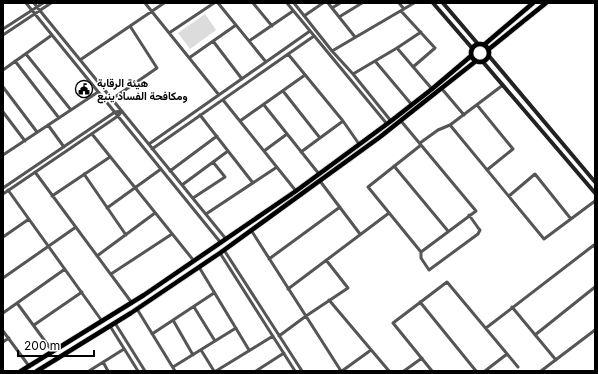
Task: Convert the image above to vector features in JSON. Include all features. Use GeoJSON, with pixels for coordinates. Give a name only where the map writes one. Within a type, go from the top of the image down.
{"type":"FeatureCollection","features":[{"type":"Feature","properties":{"kind":"main road"},"geometry":{"type":"LineString","coordinates":[[433,3],[472,48]]}},
{"type":"Feature","properties":{"kind":"main road"},"geometry":{"type":"LineString","coordinates":[[443,3],[478,44]]}},
{"type":"Feature","properties":{"kind":"main road"},"geometry":{"type":"LineString","coordinates":[[21,371],[132,302],[296,191],[412,105],[471,56],[471,51],[474,46],[478,44],[485,44],[533,3]]}},
{"type":"Feature","properties":{"kind":"main road"},"geometry":{"type":"LineString","coordinates":[[489,49],[546,3]]}},
{"type":"Feature","properties":{"kind":"main road"},"geometry":{"type":"LineString","coordinates":[[471,56],[476,61],[480,62],[488,59],[490,53],[485,44]]}},
{"type":"Feature","properties":{"kind":"main road"},"geometry":{"type":"LineString","coordinates":[[489,56],[595,182]]}},
{"type":"Feature","properties":{"kind":"main road"},"geometry":{"type":"LineString","coordinates":[[37,371],[113,325],[222,252],[401,121],[476,61]]}},
{"type":"Feature","properties":{"kind":"main road"},"geometry":{"type":"LineString","coordinates":[[483,62],[595,193]]}},
{"type":"Feature","properties":{"kind":"street"},"geometry":{"type":"LineString","coordinates":[[26,3],[221,243]]}},
{"type":"Feature","properties":{"kind":"street"},"geometry":{"type":"LineString","coordinates":[[34,3],[226,239]]}},
{"type":"Feature","properties":{"kind":"street"},"geometry":{"type":"LineString","coordinates":[[3,30],[43,3]]}},
{"type":"Feature","properties":{"kind":"street"},"geometry":{"type":"LineString","coordinates":[[3,35],[51,3]]}},
{"type":"Feature","properties":{"kind":"street"},"geometry":{"type":"LineString","coordinates":[[146,3],[219,95]]}},
{"type":"Feature","properties":{"kind":"street"},"geometry":{"type":"LineString","coordinates":[[80,60],[164,3]]}},
{"type":"Feature","properties":{"kind":"street"},"geometry":{"type":"LineString","coordinates":[[169,33],[214,3]]}},
{"type":"Feature","properties":{"kind":"street"},"geometry":{"type":"LineString","coordinates":[[218,3],[266,62]]}},
{"type":"Feature","properties":{"kind":"street"},"geometry":{"type":"LineString","coordinates":[[253,3],[272,26]]}},
{"type":"Feature","properties":{"kind":"street"},"geometry":{"type":"LineString","coordinates":[[287,3],[386,124]]}},
{"type":"Feature","properties":{"kind":"street"},"geometry":{"type":"LineString","coordinates":[[294,3],[391,121]]}},
{"type":"Feature","properties":{"kind":"street"},"geometry":{"type":"LineString","coordinates":[[304,16],[323,3]]}},
{"type":"Feature","properties":{"kind":"street"},"geometry":{"type":"LineString","coordinates":[[328,3],[355,37]]}},
{"type":"Feature","properties":{"kind":"street"},"geometry":{"type":"LineString","coordinates":[[332,8],[340,3]]}},
{"type":"Feature","properties":{"kind":"street"},"geometry":{"type":"LineString","coordinates":[[339,17],[362,3]]}},
{"type":"Feature","properties":{"kind":"street"},"geometry":{"type":"LineString","coordinates":[[399,3],[402,10],[435,48],[413,67]]}},
{"type":"Feature","properties":{"kind":"street"},"geometry":{"type":"LineString","coordinates":[[332,51],[414,3]]}},
{"type":"Feature","properties":{"kind":"street"},"geometry":{"type":"LineString","coordinates":[[249,41],[293,10]]}},
{"type":"Feature","properties":{"kind":"street"},"geometry":{"type":"LineString","coordinates":[[189,58],[236,25]]}},
{"type":"Feature","properties":{"kind":"street"},"geometry":{"type":"LineString","coordinates":[[112,99],[157,68],[130,26]]}},
{"type":"Feature","properties":{"kind":"street"},"geometry":{"type":"LineString","coordinates":[[149,144],[310,31]]}},
{"type":"Feature","properties":{"kind":"street"},"geometry":{"type":"LineString","coordinates":[[353,74],[421,32]]}},
{"type":"Feature","properties":{"kind":"street"},"geometry":{"type":"LineString","coordinates":[[3,70],[52,35]]}},
{"type":"Feature","properties":{"kind":"street"},"geometry":{"type":"LineString","coordinates":[[152,149],[314,36]]}},
{"type":"Feature","properties":{"kind":"street"},"geometry":{"type":"LineString","coordinates":[[213,41],[242,79]]}},
{"type":"Feature","properties":{"kind":"street"},"geometry":{"type":"LineString","coordinates":[[396,48],[432,89]]}},
{"type":"Feature","properties":{"kind":"street"},"geometry":{"type":"LineString","coordinates":[[26,54],[71,110]]}},
{"type":"Feature","properties":{"kind":"street"},"geometry":{"type":"LineString","coordinates":[[288,54],[343,121],[359,144]]}},
{"type":"Feature","properties":{"kind":"street"},"geometry":{"type":"LineString","coordinates":[[375,61],[412,105]]}},
{"type":"Feature","properties":{"kind":"street"},"geometry":{"type":"LineString","coordinates":[[15,62],[59,118]]}},
{"type":"Feature","properties":{"kind":"street"},"geometry":{"type":"LineString","coordinates":[[255,70],[258,75]]}},
{"type":"Feature","properties":{"kind":"street"},"geometry":{"type":"LineString","coordinates":[[240,121],[305,75]]}},
{"type":"Feature","properties":{"kind":"street"},"geometry":{"type":"LineString","coordinates":[[421,252],[368,187],[438,130],[450,125],[503,85]]}},
{"type":"Feature","properties":{"kind":"street"},"geometry":{"type":"LineString","coordinates":[[3,87],[37,132]]}},
{"type":"Feature","properties":{"kind":"street"},"geometry":{"type":"LineString","coordinates":[[442,88],[464,115]]}},
{"type":"Feature","properties":{"kind":"street"},"geometry":{"type":"LineString","coordinates":[[283,91],[320,138]]}},
{"type":"Feature","properties":{"kind":"street"},"geometry":{"type":"LineString","coordinates":[[3,155],[98,92]]}},
{"type":"Feature","properties":{"kind":"street"},"geometry":{"type":"LineString","coordinates":[[223,100],[296,191]]}},
{"type":"Feature","properties":{"kind":"street"},"geometry":{"type":"LineString","coordinates":[[264,105],[319,174]]}},
{"type":"Feature","properties":{"kind":"street"},"geometry":{"type":"LineString","coordinates":[[477,105],[513,149],[487,170]]}},
{"type":"Feature","properties":{"kind":"street"},"geometry":{"type":"LineString","coordinates":[[3,188],[115,112],[122,111]]}},
{"type":"Feature","properties":{"kind":"street"},"geometry":{"type":"LineString","coordinates":[[3,194],[118,116],[122,111]]}},
{"type":"Feature","properties":{"kind":"street"},"geometry":{"type":"LineString","coordinates":[[3,112],[25,141]]}},
{"type":"Feature","properties":{"kind":"street"},"geometry":{"type":"LineString","coordinates":[[200,115],[253,183]]}},
{"type":"Feature","properties":{"kind":"street"},"geometry":{"type":"LineString","coordinates":[[301,152],[343,121]]}},
{"type":"Feature","properties":{"kind":"street"},"geometry":{"type":"LineString","coordinates":[[401,121],[476,211],[469,215],[421,252],[420,258],[429,270],[479,232],[479,229],[469,215]]}},
{"type":"Feature","properties":{"kind":"street"},"geometry":{"type":"LineString","coordinates":[[48,125],[64,147]]}},
{"type":"Feature","properties":{"kind":"street"},"geometry":{"type":"LineString","coordinates":[[450,125],[544,239],[595,201]]}},
{"type":"Feature","properties":{"kind":"street"},"geometry":{"type":"LineString","coordinates":[[92,134],[194,261]]}},
{"type":"Feature","properties":{"kind":"street"},"geometry":{"type":"LineString","coordinates":[[264,151],[287,134]]}},
{"type":"Feature","properties":{"kind":"street"},"geometry":{"type":"LineString","coordinates":[[170,171],[217,136]]}},
{"type":"Feature","properties":{"kind":"street"},"geometry":{"type":"LineString","coordinates":[[182,185],[228,151]]}},
{"type":"Feature","properties":{"kind":"street"},"geometry":{"type":"LineString","coordinates":[[52,196],[110,157]]}},
{"type":"Feature","properties":{"kind":"street"},"geometry":{"type":"LineString","coordinates":[[193,198],[225,177],[213,162]]}},
{"type":"Feature","properties":{"kind":"street"},"geometry":{"type":"LineString","coordinates":[[394,166],[448,231]]}},
{"type":"Feature","properties":{"kind":"street"},"geometry":{"type":"LineString","coordinates":[[206,214],[277,167]]}},
{"type":"Feature","properties":{"kind":"street"},"geometry":{"type":"LineString","coordinates":[[108,208],[161,169]]}},
{"type":"Feature","properties":{"kind":"street"},"geometry":{"type":"LineString","coordinates":[[35,172],[132,302]]}},
{"type":"Feature","properties":{"kind":"street"},"geometry":{"type":"LineString","coordinates":[[84,174],[126,235]]}},
{"type":"Feature","properties":{"kind":"street"},"geometry":{"type":"LineString","coordinates":[[509,196],[535,174],[571,219]]}},
{"type":"Feature","properties":{"kind":"street"},"geometry":{"type":"LineString","coordinates":[[320,181],[360,234]]}},
{"type":"Feature","properties":{"kind":"street"},"geometry":{"type":"LineString","coordinates":[[8,190],[102,321]]}},
{"type":"Feature","properties":{"kind":"street"},"geometry":{"type":"LineString","coordinates":[[269,259],[340,207]]}},
{"type":"Feature","properties":{"kind":"street"},"geometry":{"type":"LineString","coordinates":[[97,256],[155,213]]}},
{"type":"Feature","properties":{"kind":"street"},"geometry":{"type":"LineString","coordinates":[[288,289],[389,213]]}},
{"type":"Feature","properties":{"kind":"street"},"geometry":{"type":"LineString","coordinates":[[3,237],[29,219]]}},
{"type":"Feature","properties":{"kind":"street"},"geometry":{"type":"LineString","coordinates":[[3,278],[76,228]]}},
{"type":"Feature","properties":{"kind":"street"},"geometry":{"type":"LineString","coordinates":[[251,230],[342,371],[372,350]]}},
{"type":"Feature","properties":{"kind":"street"},"geometry":{"type":"LineString","coordinates":[[111,274],[172,234]]}},
{"type":"Feature","properties":{"kind":"street"},"geometry":{"type":"LineString","coordinates":[[486,328],[594,245],[595,247]]}},
{"type":"Feature","properties":{"kind":"street"},"geometry":{"type":"LineString","coordinates":[[222,252],[295,371]]}},
{"type":"Feature","properties":{"kind":"street"},"geometry":{"type":"LineString","coordinates":[[222,252],[302,371]]}},
{"type":"Feature","properties":{"kind":"street"},"geometry":{"type":"LineString","coordinates":[[279,336],[348,288],[326,260]]}},
{"type":"Feature","properties":{"kind":"street"},"geometry":{"type":"LineString","coordinates":[[199,267],[249,350]]}},
{"type":"Feature","properties":{"kind":"street"},"geometry":{"type":"LineString","coordinates":[[3,313],[65,269]]}},
{"type":"Feature","properties":{"kind":"street"},"geometry":{"type":"LineString","coordinates":[[432,371],[393,323],[447,282],[518,367]]}},
{"type":"Feature","properties":{"kind":"street"},"geometry":{"type":"LineString","coordinates":[[535,335],[595,287]]}},
{"type":"Feature","properties":{"kind":"street"},"geometry":{"type":"LineString","coordinates":[[34,325],[82,292]]}},
{"type":"Feature","properties":{"kind":"street"},"geometry":{"type":"LineString","coordinates":[[152,334],[214,293]]}},
{"type":"Feature","properties":{"kind":"street"},"geometry":{"type":"LineString","coordinates":[[329,300],[389,371]]}},
{"type":"Feature","properties":{"kind":"street"},"geometry":{"type":"LineString","coordinates":[[420,302],[476,371]]}},
{"type":"Feature","properties":{"kind":"street"},"geometry":{"type":"LineString","coordinates":[[17,303],[53,352]]}},
{"type":"Feature","properties":{"kind":"street"},"geometry":{"type":"LineString","coordinates":[[194,307],[215,341]]}},
{"type":"Feature","properties":{"kind":"street"},"geometry":{"type":"LineString","coordinates":[[512,307],[556,360]]}},
{"type":"Feature","properties":{"kind":"street"},"geometry":{"type":"LineString","coordinates":[[137,309],[175,371]]}},
{"type":"Feature","properties":{"kind":"street"},"geometry":{"type":"LineString","coordinates":[[173,320],[193,355]]}},
{"type":"Feature","properties":{"kind":"street"},"geometry":{"type":"LineString","coordinates":[[113,325],[124,349],[138,371]]}},
{"type":"Feature","properties":{"kind":"street"},"geometry":{"type":"LineString","coordinates":[[113,325],[145,371]]}},
{"type":"Feature","properties":{"kind":"street"},"geometry":{"type":"LineString","coordinates":[[173,367],[236,328]]}},
{"type":"Feature","properties":{"kind":"street"},"geometry":{"type":"LineString","coordinates":[[541,371],[595,330]]}},
{"type":"Feature","properties":{"kind":"street"},"geometry":{"type":"LineString","coordinates":[[3,331],[29,366]]}},
{"type":"Feature","properties":{"kind":"street"},"geometry":{"type":"LineString","coordinates":[[200,350],[215,371],[222,369],[249,350],[273,336]]}},
{"type":"Feature","properties":{"kind":"street"},"geometry":{"type":"LineString","coordinates":[[3,342],[9,338]]}},
{"type":"Feature","properties":{"kind":"street"},"geometry":{"type":"LineString","coordinates":[[88,371],[124,349]]}},
{"type":"Feature","properties":{"kind":"street"},"geometry":{"type":"LineString","coordinates":[[256,371],[261,370],[284,353]]}},
{"type":"Feature","properties":{"kind":"street"},"geometry":{"type":"LineString","coordinates":[[485,371],[508,354]]}},
{"type":"Feature","properties":{"kind":"street"},"geometry":{"type":"LineString","coordinates":[[404,371],[422,358]]}},
{"type":"Feature","properties":{"kind":"street"},"geometry":{"type":"LineString","coordinates":[[103,362],[108,371]]}},
{"type":"Feature","properties":{"kind":"shaded area"},"geometry":{"type":"Polygon","coordinates":[[[205,14],[216,30],[190,49],[178,33],[205,14]]]}},
{"type":"Feature","properties":{"kind":"place","name":"هيئة الرقابة ومكافحة الفساد ينبع"},"geometry":{"type":"Point","coordinates":[84,89]}}]}
